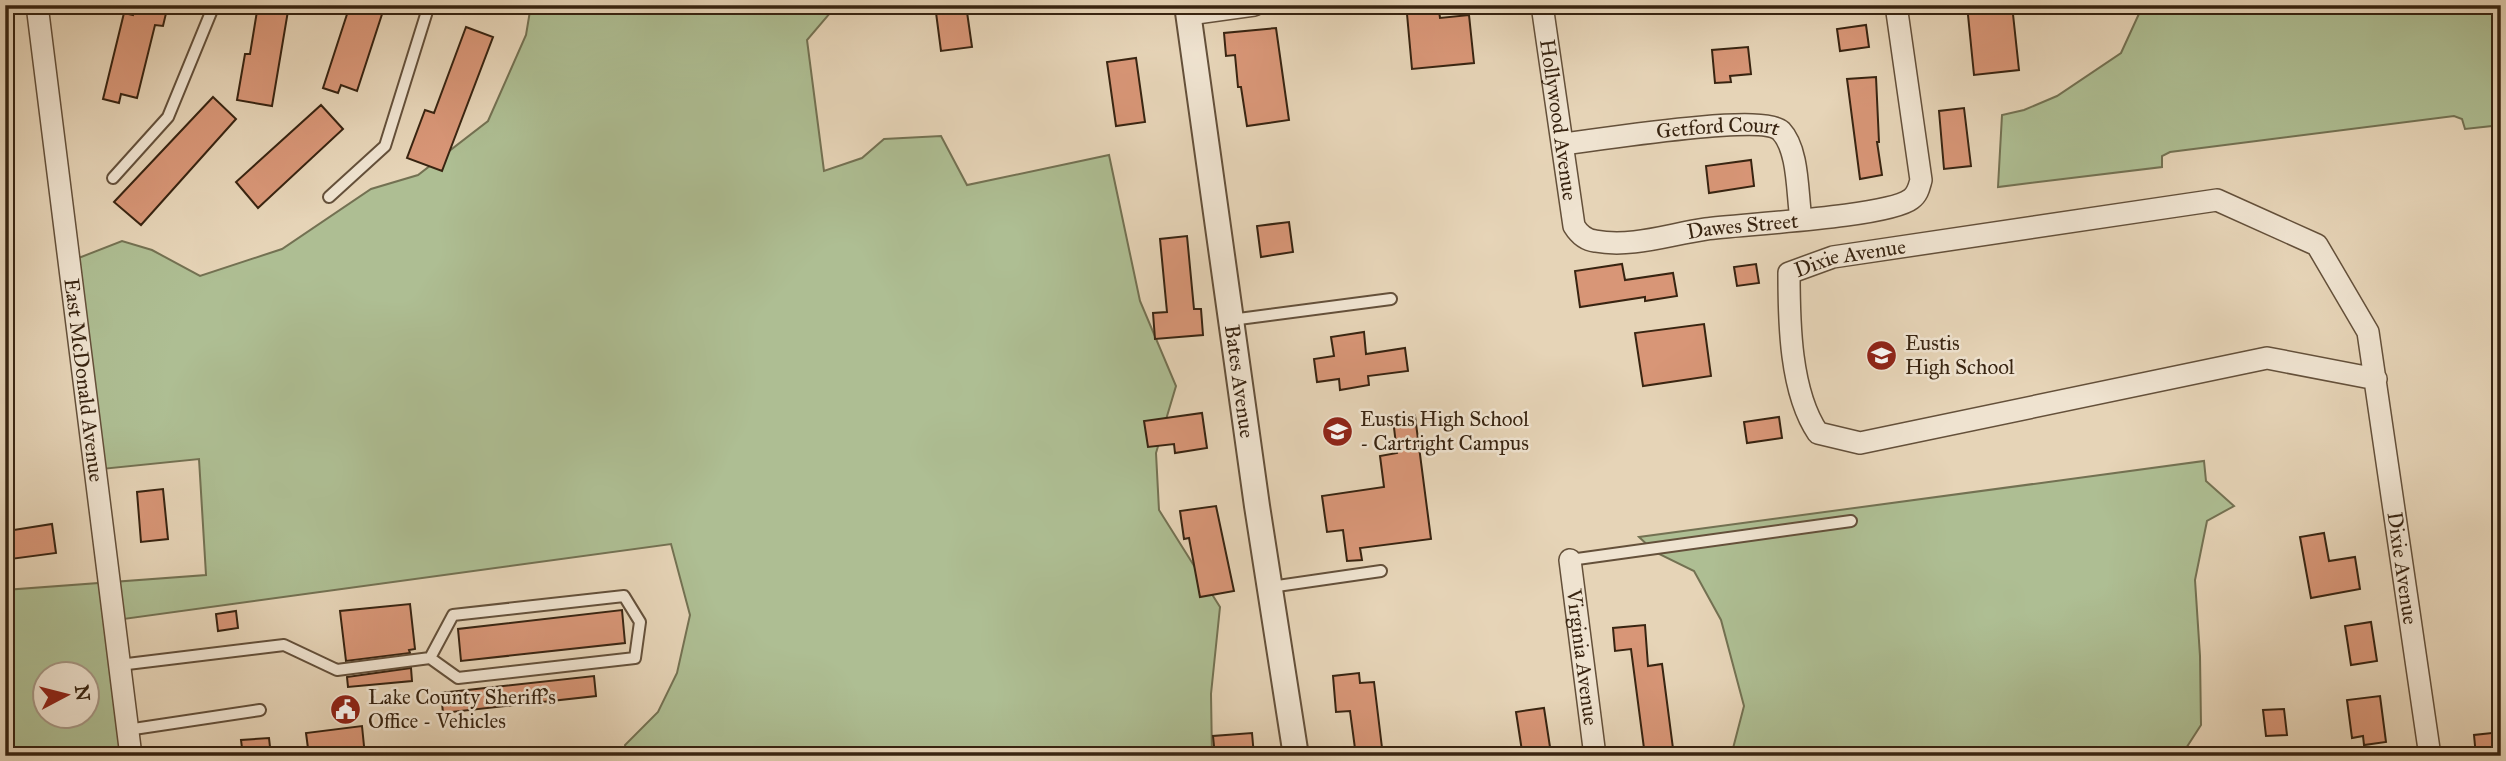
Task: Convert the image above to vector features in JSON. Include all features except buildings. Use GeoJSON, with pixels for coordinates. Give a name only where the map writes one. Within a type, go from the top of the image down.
{"type":"FeatureCollection","features":[{"type":"Feature","properties":{"kind":"street","name":"East McDonald Avenue"},"geometry":{"type":"LineString","coordinates":[[37,5],[131,756]]}},
{"type":"Feature","properties":{"kind":"street"},"geometry":{"type":"LineString","coordinates":[[1188,10],[1254,5]]}},
{"type":"Feature","properties":{"kind":"street","name":"Hollywood Avenue"},"geometry":{"type":"LineString","coordinates":[[1542,5],[1563,144],[1568,198],[1574,226],[1579,233]]}},
{"type":"Feature","properties":{"kind":"street","name":"Dawes Street"},"geometry":{"type":"LineString","coordinates":[[1579,233],[1594,241],[1642,241],[1705,229],[1882,208],[1908,201],[1918,190],[1921,180],[1896,5]]}},
{"type":"Feature","properties":{"kind":"street","name":"Bates Avenue"},"geometry":{"type":"LineString","coordinates":[[1188,10],[1296,756]]}},
{"type":"Feature","properties":{"kind":"street","name":"Getford Court"},"geometry":{"type":"LineString","coordinates":[[1563,144],[1700,127],[1762,123],[1773,126],[1782,132],[1788,144],[1801,219]]}},
{"type":"Feature","properties":{"kind":"street","name":"Dixie Avenue"},"geometry":{"type":"LineString","coordinates":[[2376,379],[2267,358],[1860,443],[1818,433],[1805,414],[1789,324],[1789,273],[1833,257],[2217,200],[2317,245],[2368,332],[2376,379],[2430,756]]}},
{"type":"Feature","properties":{"kind":"street","name":"Virginia Avenue"},"geometry":{"type":"LineString","coordinates":[[1570,560],[1595,756]]}},
{"type":"Feature","properties":{"kind":"lane"},"geometry":{"type":"LineString","coordinates":[[113,178],[168,117],[214,5]]}},
{"type":"Feature","properties":{"kind":"lane"},"geometry":{"type":"LineString","coordinates":[[329,197],[384,145],[429,5]]}},
{"type":"Feature","properties":{"kind":"lane"},"geometry":{"type":"LineString","coordinates":[[1231,320],[1391,299]]}},
{"type":"Feature","properties":{"kind":"lane"},"geometry":{"type":"LineString","coordinates":[[1570,560],[1851,521]]}},
{"type":"Feature","properties":{"kind":"lane"},"geometry":{"type":"LineString","coordinates":[[1270,587],[1381,571]]}},
{"type":"Feature","properties":{"kind":"lane"},"geometry":{"type":"LineString","coordinates":[[119,664],[284,645],[337,670],[430,658],[458,678],[635,657],[640,622],[624,596],[453,615],[430,658]]}},
{"type":"Feature","properties":{"kind":"lane"},"geometry":{"type":"LineString","coordinates":[[127,730],[260,710]]}},
{"type":"Feature","properties":{"kind":"green space"},"geometry":{"type":"Polygon","coordinates":[[[531,5],[831,5],[831,12],[807,40],[824,171],[862,158],[884,139],[941,136],[967,185],[1109,155],[1140,301],[1176,386],[1156,453],[1159,510],[1220,607],[1211,694],[1212,756],[627,756],[625,745],[658,712],[677,673],[690,615],[671,544],[123,619],[140,756],[5,756],[5,590],[206,575],[199,459],[92,470],[76,259],[122,241],[152,250],[200,276],[282,249],[371,189],[418,175],[488,121],[526,35],[531,5]]]}},
{"type":"Feature","properties":{"kind":"green space"},"geometry":{"type":"Polygon","coordinates":[[[2143,5],[2501,5],[2501,125],[2465,129],[2462,119],[2454,116],[2170,152],[2162,156],[2162,167],[1998,187],[2002,115],[2024,110],[2057,96],[2121,53],[2143,5]]]}},
{"type":"Feature","properties":{"kind":"green space"},"geometry":{"type":"Polygon","coordinates":[[[2204,461],[2206,481],[2234,506],[2207,521],[2195,580],[2201,725],[2181,756],[1731,756],[1744,706],[1721,620],[1694,571],[1655,552],[1639,537],[2204,461]]]}},
{"type":"Feature","properties":{"kind":"place","name":"Eustis High School"},"geometry":{"type":"Point","coordinates":[1882,355]}},
{"type":"Feature","properties":{"kind":"place","name":"Eustis High School - Cartright Campus"},"geometry":{"type":"Point","coordinates":[1337,431]}},
{"type":"Feature","properties":{"kind":"place","name":"Lake County Sheriff's Office - Vehicles"},"geometry":{"type":"Point","coordinates":[345,709]}}]}
